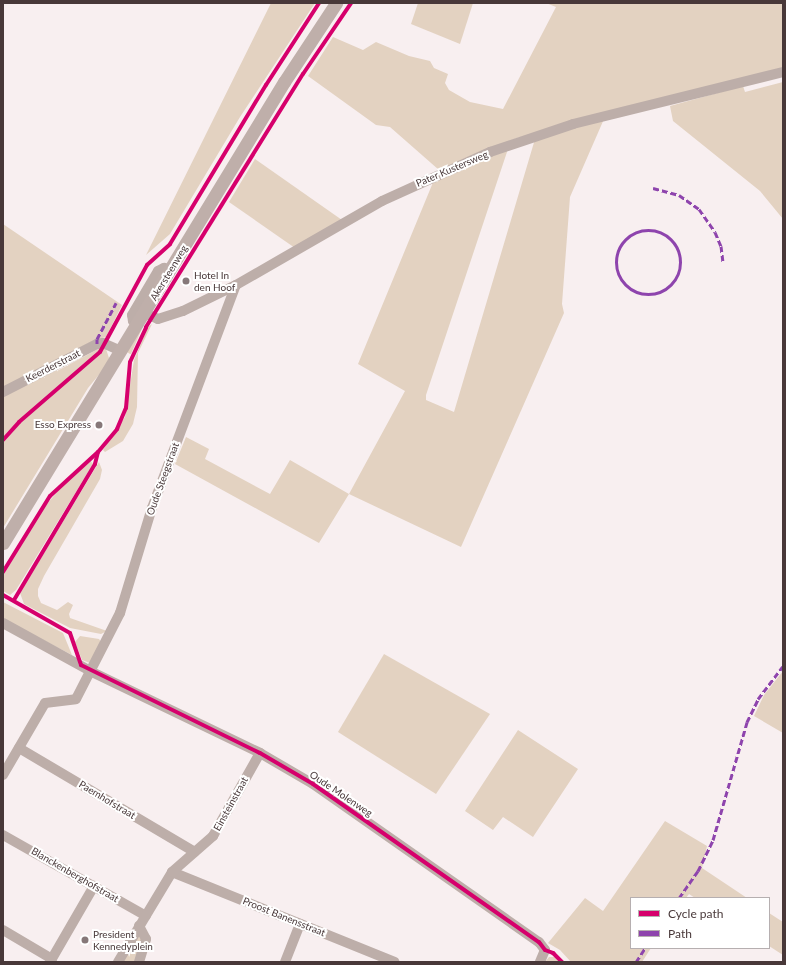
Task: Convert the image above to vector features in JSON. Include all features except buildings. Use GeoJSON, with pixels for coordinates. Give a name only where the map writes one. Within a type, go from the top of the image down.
{"type":"FeatureCollection","features":[{"type":"Feature","properties":{"kind":"main road","name":"Akersteenweg"},"geometry":{"type":"LineString","coordinates":[[3,543],[114,349],[141,319],[300,56],[336,3]]}},
{"type":"Feature","properties":{"kind":"street","name":"Pater Kustersweg"},"geometry":{"type":"LineString","coordinates":[[141,319],[155,319],[178,313],[236,285],[382,201],[490,152],[580,123],[783,72]]}},
{"type":"Feature","properties":{"kind":"street","name":"Oude Steegstraat"},"geometry":{"type":"LineString","coordinates":[[19,748],[45,703],[76,699],[92,672],[120,613],[154,502],[236,285]]}},
{"type":"Feature","properties":{"kind":"street","name":"Keerderstraat"},"geometry":{"type":"LineString","coordinates":[[3,392],[61,360],[97,344],[114,349]]}},
{"type":"Feature","properties":{"kind":"street","name":"Oude Molenweg"},"geometry":{"type":"LineString","coordinates":[[3,623],[92,672],[260,753],[313,784],[539,942],[545,950],[540,962]]}},
{"type":"Feature","properties":{"kind":"street"},"geometry":{"type":"LineString","coordinates":[[3,775],[19,748]]}},
{"type":"Feature","properties":{"kind":"street","name":"Paemhofstraat"},"geometry":{"type":"LineString","coordinates":[[19,748],[195,852]]}},
{"type":"Feature","properties":{"kind":"street","name":"Einsteinstraat"},"geometry":{"type":"LineString","coordinates":[[118,962],[172,872],[213,836],[260,753]]}},
{"type":"Feature","properties":{"kind":"street","name":"Blanckenberghofstraat"},"geometry":{"type":"LineString","coordinates":[[3,835],[146,916]]}},
{"type":"Feature","properties":{"kind":"street","name":"Proost Banensstraat"},"geometry":{"type":"LineString","coordinates":[[172,872],[300,924],[383,960],[395,962]]}},
{"type":"Feature","properties":{"kind":"street"},"geometry":{"type":"LineString","coordinates":[[3,930],[51,960],[94,886]]}},
{"type":"Feature","properties":{"kind":"street"},"geometry":{"type":"LineString","coordinates":[[285,962],[300,924]]}},
{"type":"Feature","properties":{"kind":"street"},"geometry":{"type":"LineString","coordinates":[[139,962],[146,939],[140,926]]}},
{"type":"Feature","properties":{"kind":"shaded area"},"geometry":{"type":"Polygon","coordinates":[[[271,3],[315,3],[240,117],[170,234],[146,255],[271,3]]]}},
{"type":"Feature","properties":{"kind":"shaded area"},"geometry":{"type":"Polygon","coordinates":[[[418,3],[473,3],[460,44],[411,24],[418,3]]]}},
{"type":"Feature","properties":{"kind":"shaded area"},"geometry":{"type":"Polygon","coordinates":[[[546,3],[783,3],[783,70],[517,138],[439,170],[390,127],[376,125],[308,76],[333,37],[363,50],[376,42],[409,56],[430,61],[434,68],[448,74],[445,83],[449,90],[470,102],[503,109],[556,7],[546,3]]]}},
{"type":"Feature","properties":{"kind":"shaded area"},"geometry":{"type":"Polygon","coordinates":[[[783,82],[783,219],[760,191],[673,121],[670,106],[743,86],[745,92],[783,82]]]}},
{"type":"Feature","properties":{"kind":"shaded area"},"geometry":{"type":"Polygon","coordinates":[[[604,119],[570,197],[562,304],[564,313],[461,547],[349,494],[405,391],[358,364],[434,180],[508,149],[426,395],[426,400],[454,412],[535,139],[604,119]]]}},
{"type":"Feature","properties":{"kind":"shaded area"},"geometry":{"type":"Polygon","coordinates":[[[255,159],[342,220],[295,248],[229,202],[255,159]]]}},
{"type":"Feature","properties":{"kind":"shaded area"},"geometry":{"type":"Polygon","coordinates":[[[3,224],[122,305],[106,337],[93,341],[64,356],[57,371],[100,348],[106,349],[109,358],[107,365],[88,388],[3,528],[3,224]]]}},
{"type":"Feature","properties":{"kind":"shaded area"},"geometry":{"type":"Polygon","coordinates":[[[152,324],[138,353],[137,407],[133,424],[123,441],[105,452],[103,450],[125,417],[134,360],[148,327],[152,324]]]}},
{"type":"Feature","properties":{"kind":"shaded area"},"geometry":{"type":"Polygon","coordinates":[[[143,326],[131,354],[130,354],[127,352],[143,326]]]}},
{"type":"Feature","properties":{"kind":"shaded area"},"geometry":{"type":"Polygon","coordinates":[[[186,437],[209,449],[205,459],[270,494],[290,460],[349,494],[319,543],[175,464],[186,437]]]}},
{"type":"Feature","properties":{"kind":"shaded area"},"geometry":{"type":"Polygon","coordinates":[[[90,460],[93,464],[16,590],[10,595],[3,591],[3,575],[46,505],[64,484],[90,460]]]}},
{"type":"Feature","properties":{"kind":"shaded area"},"geometry":{"type":"Polygon","coordinates":[[[99,462],[102,470],[100,479],[44,576],[38,589],[38,596],[41,603],[57,610],[68,602],[73,605],[69,614],[70,618],[107,631],[101,634],[70,628],[24,604],[20,593],[99,462]]]}},
{"type":"Feature","properties":{"kind":"shaded area"},"geometry":{"type":"Polygon","coordinates":[[[3,602],[63,633],[72,655],[3,619],[3,602]]]}},
{"type":"Feature","properties":{"kind":"shaded area"},"geometry":{"type":"Polygon","coordinates":[[[80,636],[99,639],[101,642],[90,663],[82,660],[75,642],[80,636]]]}},
{"type":"Feature","properties":{"kind":"shaded area"},"geometry":{"type":"Polygon","coordinates":[[[384,654],[490,714],[436,794],[338,732],[384,654]]]}},
{"type":"Feature","properties":{"kind":"shaded area"},"geometry":{"type":"Polygon","coordinates":[[[783,671],[783,733],[754,716],[764,695],[783,671]]]}},
{"type":"Feature","properties":{"kind":"shaded area"},"geometry":{"type":"Polygon","coordinates":[[[518,730],[578,769],[533,837],[503,817],[493,830],[465,811],[518,730]]]}},
{"type":"Feature","properties":{"kind":"shaded area"},"geometry":{"type":"Polygon","coordinates":[[[665,821],[707,846],[702,868],[746,897],[694,897],[689,894],[687,897],[630,897],[630,949],[650,949],[642,962],[571,962],[560,950],[548,943],[585,898],[603,911],[665,821]]]}},
{"type":"Feature","properties":{"kind":"shaded area"},"geometry":{"type":"Polygon","coordinates":[[[770,914],[783,922],[783,955],[770,947],[770,914]]]}},
{"type":"Feature","properties":{"kind":"shaded area"},"geometry":{"type":"Polygon","coordinates":[[[139,932],[143,940],[136,962],[121,962],[139,932]]]}},
{"type":"Feature","properties":{"kind":"shaded area"},"geometry":{"type":"Polygon","coordinates":[[[549,957],[558,957],[563,962],[545,962],[549,957]]]}},
{"type":"Feature","properties":{"kind":"marked path"},"geometry":{"type":"LineString","coordinates":[[653,188],[679,195],[699,209],[715,232],[721,246],[723,262]]}},
{"type":"Feature","properties":{"kind":"marked path"},"geometry":{"type":"LineString","coordinates":[[642,230],[654,230],[671,239],[678,250],[680,262],[678,274],[671,285],[654,294],[642,294],[630,289],[621,280],[616,268],[616,256],[621,244],[630,235],[642,230]]}},
{"type":"Feature","properties":{"kind":"marked path"},"geometry":{"type":"LineString","coordinates":[[97,344],[97,339],[116,303]]}},
{"type":"Feature","properties":{"kind":"marked path"},"geometry":{"type":"LineString","coordinates":[[680,897],[698,871],[713,840],[747,722],[758,699],[783,666]]}},
{"type":"Feature","properties":{"kind":"marked path"},"geometry":{"type":"LineString","coordinates":[[636,962],[644,949]]}},
{"type":"Feature","properties":{"kind":"cycle path"},"geometry":{"type":"LineString","coordinates":[[3,440],[19,422],[100,352],[147,265],[170,244],[266,85],[319,3]]}},
{"type":"Feature","properties":{"kind":"cycle path"},"geometry":{"type":"LineString","coordinates":[[3,572],[50,496],[98,452],[117,429],[126,408],[130,362],[146,327],[303,74],[351,3]]}},
{"type":"Feature","properties":{"kind":"cycle path"},"geometry":{"type":"LineString","coordinates":[[14,600],[95,464],[98,452]]}},
{"type":"Feature","properties":{"kind":"cycle path"},"geometry":{"type":"LineString","coordinates":[[3,595],[70,633],[81,665],[260,753],[313,784],[539,942],[545,950],[553,953],[562,962]]}},
{"type":"Feature","properties":{"kind":"place","name":"Hotel In den Hoof"},"geometry":{"type":"Point","coordinates":[186,281]}},
{"type":"Feature","properties":{"kind":"place","name":"Esso Express"},"geometry":{"type":"Point","coordinates":[99,425]}},
{"type":"Feature","properties":{"kind":"place","name":"President Kennedyplein"},"geometry":{"type":"Point","coordinates":[85,940]}}]}
